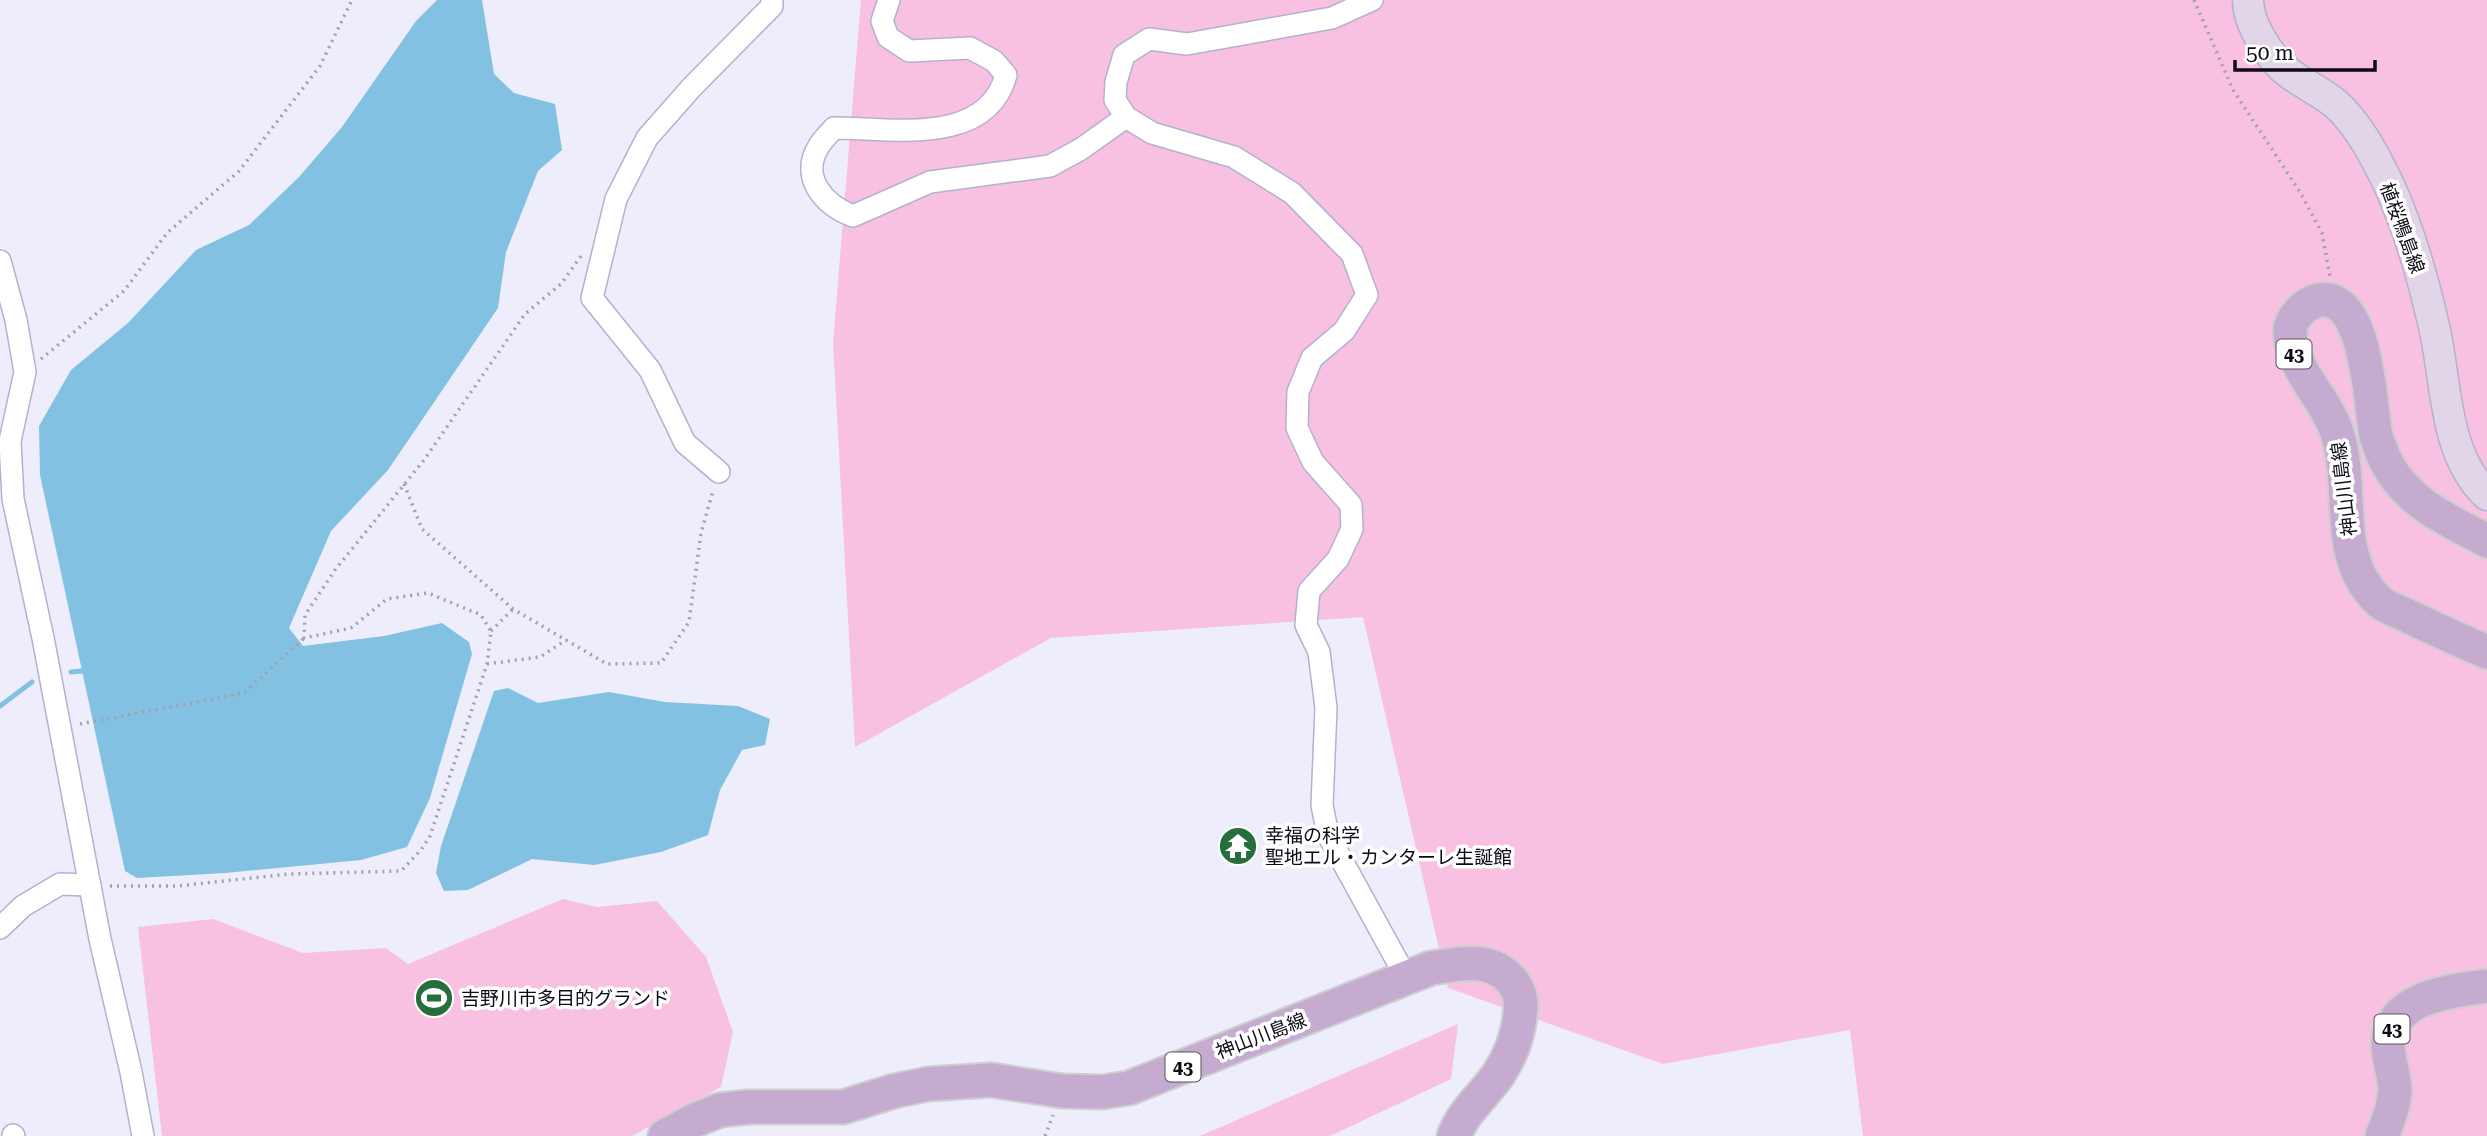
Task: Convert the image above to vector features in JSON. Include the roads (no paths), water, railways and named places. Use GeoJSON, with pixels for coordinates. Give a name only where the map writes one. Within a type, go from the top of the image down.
{"type":"FeatureCollection","features":[{"type":"Feature","properties":{"kind":"main road","name":"植桜鴨島線"},"geometry":{"type":"LineString","coordinates":[[2248,0],[2259,37],[2283,68],[2337,105],[2362,136],[2388,184],[2415,253],[2435,332],[2455,446],[2477,485],[2487,495]]}},
{"type":"Feature","properties":{"kind":"main road","name":"神山川島線"},"geometry":{"type":"LineString","coordinates":[[2487,541],[2426,508],[2404,489],[2388,466],[2377,439],[2366,359],[2360,337],[2348,316],[2335,303],[2320,300],[2300,310],[2290,330],[2293,352],[2303,373],[2328,411],[2337,432],[2347,481],[2348,535],[2353,559],[2364,582],[2381,603],[2487,652]]}},
{"type":"Feature","properties":{"kind":"main road","name":"神山川島線"},"geometry":{"type":"LineString","coordinates":[[665,1136],[720,1110],[748,1107],[843,1108],[894,1091],[928,1084],[991,1080],[1062,1091],[1102,1092],[1129,1088],[1431,968],[1467,962],[1504,971],[1516,985],[1522,1004],[1514,1045],[1499,1074],[1459,1123],[1454,1136]]}},
{"type":"Feature","properties":{"kind":"main road","name":"43"},"geometry":{"type":"LineString","coordinates":[[2382,1136],[2391,1115],[2395,1089],[2388,1042],[2394,1021],[2407,1008],[2428,997],[2487,986]]}},
{"type":"Feature","properties":{"kind":"street"},"geometry":{"type":"LineString","coordinates":[[719,472],[685,443],[650,370],[592,298],[616,199],[646,138],[772,6],[772,0]]}},
{"type":"Feature","properties":{"kind":"street"},"geometry":{"type":"LineString","coordinates":[[889,0],[882,21],[888,37],[909,51],[970,48],[994,61],[1006,75],[1004,84],[1001,93],[981,111],[958,124],[932,130],[834,128],[818,147],[811,171],[819,192],[835,209],[853,216],[930,182],[1050,166],[1081,149],[1126,117]]}},
{"type":"Feature","properties":{"kind":"street"},"geometry":{"type":"LineString","coordinates":[[1372,0],[1332,18],[1187,44],[1149,39],[1124,55],[1116,82],[1115,100],[1126,117],[1152,133],[1234,157],[1292,193],[1352,254],[1367,295],[1344,331],[1312,358],[1298,392],[1297,428],[1313,462],[1351,505],[1352,529],[1338,559],[1309,592],[1306,625],[1319,652],[1326,708],[1322,805],[1328,835],[1406,979]]}},
{"type":"Feature","properties":{"kind":"street"},"geometry":{"type":"LineString","coordinates":[[0,261],[16,320],[25,372],[10,441],[13,499],[143,1136]]}},
{"type":"Feature","properties":{"kind":"street"},"geometry":{"type":"LineString","coordinates":[[0,928],[23,906],[60,884],[90,885]]}},
{"type":"Feature","properties":{"kind":"water"},"geometry":{"type":"Polygon","coordinates":[[[437,0],[482,0],[494,74],[514,93],[555,104],[562,150],[538,171],[506,252],[498,308],[388,470],[331,531],[289,628],[303,646],[384,636],[442,623],[469,642],[472,654],[430,798],[407,847],[361,860],[137,878],[125,871],[40,475],[39,426],[71,370],[128,323],[196,250],[249,225],[299,177],[342,127],[416,21],[437,0]]]}},
{"type":"Feature","properties":{"kind":"water"},"geometry":{"type":"Polygon","coordinates":[[[508,688],[538,703],[609,692],[665,702],[738,706],[770,719],[765,745],[742,750],[720,790],[708,835],[661,852],[594,865],[532,859],[468,890],[444,891],[436,873],[441,846],[494,691],[508,688]]]}},
{"type":"Feature","properties":{"kind":"waterway"},"geometry":{"type":"LineString","coordinates":[[71,672],[82,671]]}},
{"type":"Feature","properties":{"kind":"waterway"},"geometry":{"type":"LineString","coordinates":[[0,706],[32,682]]}},
{"type":"Feature","properties":{"kind":"place","name":"幸福の科学 聖地エル・カンターレ生誕館"},"geometry":{"type":"Point","coordinates":[1238,846]}},
{"type":"Feature","properties":{"kind":"place","name":"吉野川市多目的グランド"},"geometry":{"type":"Point","coordinates":[434,998]}}]}
